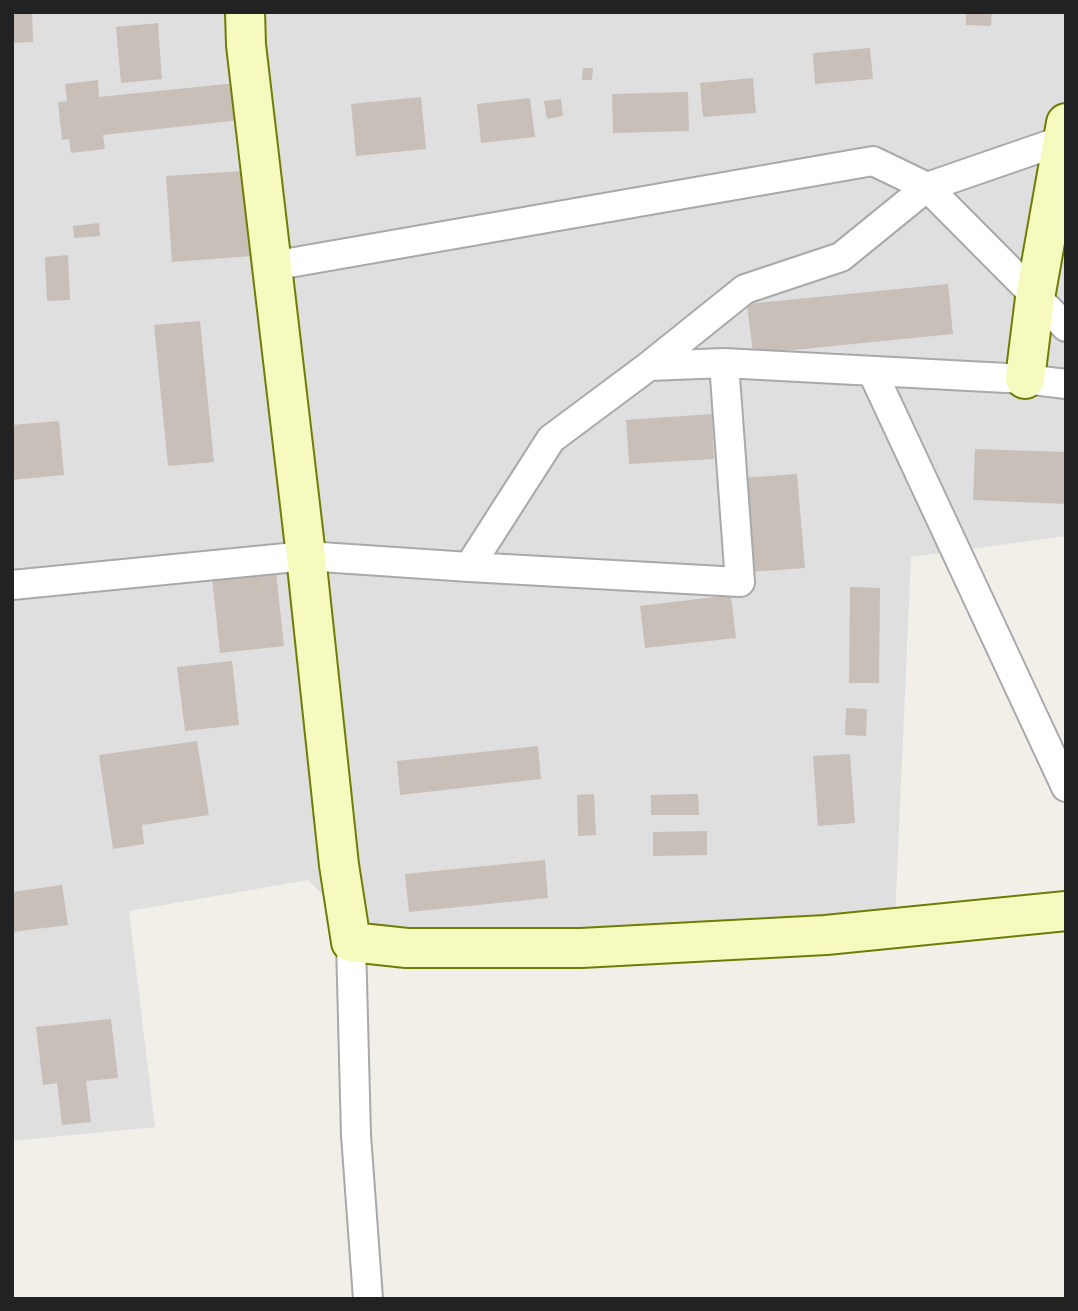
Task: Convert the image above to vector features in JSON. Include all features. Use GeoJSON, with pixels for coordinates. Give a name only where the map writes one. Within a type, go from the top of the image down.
{"type":"FeatureCollection","features":[{"type":"Feature","properties":{"kind":"main road"},"geometry":{"type":"LineString","coordinates":[[245,12],[246,45],[339,865],[351,942],[407,948],[581,948],[826,935],[1066,911]]}},
{"type":"Feature","properties":{"kind":"main road"},"geometry":{"type":"LineString","coordinates":[[1025,379],[1035,298],[1065,134]]}},
{"type":"Feature","properties":{"kind":"street"},"geometry":{"type":"LineString","coordinates":[[470,568],[551,439],[649,366],[745,289],[841,257],[926,187],[1065,134]]}},
{"type":"Feature","properties":{"kind":"street"},"geometry":{"type":"LineString","coordinates":[[272,266],[873,161],[926,187],[1066,327]]}},
{"type":"Feature","properties":{"kind":"street"},"geometry":{"type":"LineString","coordinates":[[649,366],[724,363],[1025,379],[1066,384]]}},
{"type":"Feature","properties":{"kind":"street"},"geometry":{"type":"LineString","coordinates":[[12,584],[306,556],[470,568],[740,582],[724,363]]}},
{"type":"Feature","properties":{"kind":"street"},"geometry":{"type":"LineString","coordinates":[[872,371],[1066,787]]}},
{"type":"Feature","properties":{"kind":"street"},"geometry":{"type":"LineString","coordinates":[[351,942],[356,1135],[368,1299]]}},
{"type":"Feature","properties":{"kind":"shaded area"},"geometry":{"type":"Polygon","coordinates":[[[12,12],[1066,12],[1066,536],[911,557],[894,941],[396,969],[308,880],[129,911],[155,1127],[12,1141],[12,12]]]}},
{"type":"Feature","properties":{"kind":"building"},"geometry":{"type":"Polygon","coordinates":[[[12,12],[32,12],[33,42],[12,43],[12,12]]]}},
{"type":"Feature","properties":{"kind":"building"},"geometry":{"type":"Polygon","coordinates":[[[966,12],[992,12],[991,26],[966,25],[966,12]]]}},
{"type":"Feature","properties":{"kind":"building"},"geometry":{"type":"Polygon","coordinates":[[[158,23],[162,79],[121,83],[116,27],[158,23]]]}},
{"type":"Feature","properties":{"kind":"building"},"geometry":{"type":"Polygon","coordinates":[[[870,48],[873,79],[815,84],[813,53],[870,48]]]}},
{"type":"Feature","properties":{"kind":"building"},"geometry":{"type":"Polygon","coordinates":[[[583,68],[593,68],[592,80],[582,80],[583,68]]]}},
{"type":"Feature","properties":{"kind":"building"},"geometry":{"type":"Polygon","coordinates":[[[753,78],[756,113],[703,117],[700,83],[753,78]]]}},
{"type":"Feature","properties":{"kind":"building"},"geometry":{"type":"Polygon","coordinates":[[[98,80],[99,97],[236,83],[241,120],[103,135],[105,149],[71,153],[69,139],[62,140],[58,102],[67,101],[65,84],[98,80]]]}},
{"type":"Feature","properties":{"kind":"building"},"geometry":{"type":"Polygon","coordinates":[[[688,92],[689,131],[613,133],[612,94],[688,92]]]}},
{"type":"Feature","properties":{"kind":"building"},"geometry":{"type":"Polygon","coordinates":[[[421,97],[426,149],[356,156],[351,104],[421,97]]]}},
{"type":"Feature","properties":{"kind":"building"},"geometry":{"type":"Polygon","coordinates":[[[530,98],[535,137],[481,143],[477,104],[530,98]]]}},
{"type":"Feature","properties":{"kind":"building"},"geometry":{"type":"Polygon","coordinates":[[[561,99],[563,116],[547,119],[544,101],[561,99]]]}},
{"type":"Feature","properties":{"kind":"building"},"geometry":{"type":"Polygon","coordinates":[[[245,171],[252,256],[172,262],[166,176],[245,171]]]}},
{"type":"Feature","properties":{"kind":"building"},"geometry":{"type":"Polygon","coordinates":[[[99,223],[100,236],[74,238],[73,226],[99,223]]]}},
{"type":"Feature","properties":{"kind":"building"},"geometry":{"type":"Polygon","coordinates":[[[68,255],[70,300],[47,301],[45,257],[68,255]]]}},
{"type":"Feature","properties":{"kind":"building"},"geometry":{"type":"Polygon","coordinates":[[[948,284],[953,334],[753,354],[747,304],[948,284]]]}},
{"type":"Feature","properties":{"kind":"building"},"geometry":{"type":"Polygon","coordinates":[[[200,321],[214,462],[168,466],[154,325],[200,321]]]}},
{"type":"Feature","properties":{"kind":"building"},"geometry":{"type":"Polygon","coordinates":[[[712,414],[714,459],[629,464],[626,420],[712,414]]]}},
{"type":"Feature","properties":{"kind":"building"},"geometry":{"type":"Polygon","coordinates":[[[59,421],[64,475],[12,480],[12,425],[59,421]]]}},
{"type":"Feature","properties":{"kind":"building"},"geometry":{"type":"Polygon","coordinates":[[[975,449],[1066,452],[1066,504],[973,500],[975,449]]]}},
{"type":"Feature","properties":{"kind":"building"},"geometry":{"type":"Polygon","coordinates":[[[797,474],[805,568],[750,572],[742,478],[797,474]]]}},
{"type":"Feature","properties":{"kind":"building"},"geometry":{"type":"Polygon","coordinates":[[[276,571],[284,646],[220,653],[212,578],[276,571]]]}},
{"type":"Feature","properties":{"kind":"building"},"geometry":{"type":"Polygon","coordinates":[[[850,587],[880,588],[879,683],[849,683],[850,587]]]}},
{"type":"Feature","properties":{"kind":"building"},"geometry":{"type":"Polygon","coordinates":[[[731,595],[736,638],[645,648],[640,606],[731,595]]]}},
{"type":"Feature","properties":{"kind":"building"},"geometry":{"type":"Polygon","coordinates":[[[232,661],[239,725],[185,731],[177,667],[232,661]]]}},
{"type":"Feature","properties":{"kind":"building"},"geometry":{"type":"Polygon","coordinates":[[[846,708],[867,709],[866,736],[845,735],[846,708]]]}},
{"type":"Feature","properties":{"kind":"building"},"geometry":{"type":"Polygon","coordinates":[[[197,741],[209,815],[142,825],[144,844],[113,849],[99,755],[197,741]]]}},
{"type":"Feature","properties":{"kind":"building"},"geometry":{"type":"Polygon","coordinates":[[[538,746],[541,779],[400,795],[397,761],[538,746]]]}},
{"type":"Feature","properties":{"kind":"building"},"geometry":{"type":"Polygon","coordinates":[[[850,754],[855,823],[818,826],[813,756],[850,754]]]}},
{"type":"Feature","properties":{"kind":"building"},"geometry":{"type":"Polygon","coordinates":[[[594,794],[596,835],[578,836],[577,795],[594,794]]]}},
{"type":"Feature","properties":{"kind":"building"},"geometry":{"type":"Polygon","coordinates":[[[698,794],[699,815],[651,815],[651,795],[698,794]]]}},
{"type":"Feature","properties":{"kind":"building"},"geometry":{"type":"Polygon","coordinates":[[[707,831],[707,855],[653,856],[653,832],[707,831]]]}},
{"type":"Feature","properties":{"kind":"building"},"geometry":{"type":"Polygon","coordinates":[[[545,860],[548,898],[409,912],[405,874],[545,860]]]}},
{"type":"Feature","properties":{"kind":"building"},"geometry":{"type":"Polygon","coordinates":[[[62,885],[68,925],[12,932],[12,892],[62,885]]]}},
{"type":"Feature","properties":{"kind":"building"},"geometry":{"type":"Polygon","coordinates":[[[111,1019],[118,1078],[86,1081],[91,1122],[62,1125],[57,1083],[43,1085],[36,1027],[111,1019]]]}}]}
